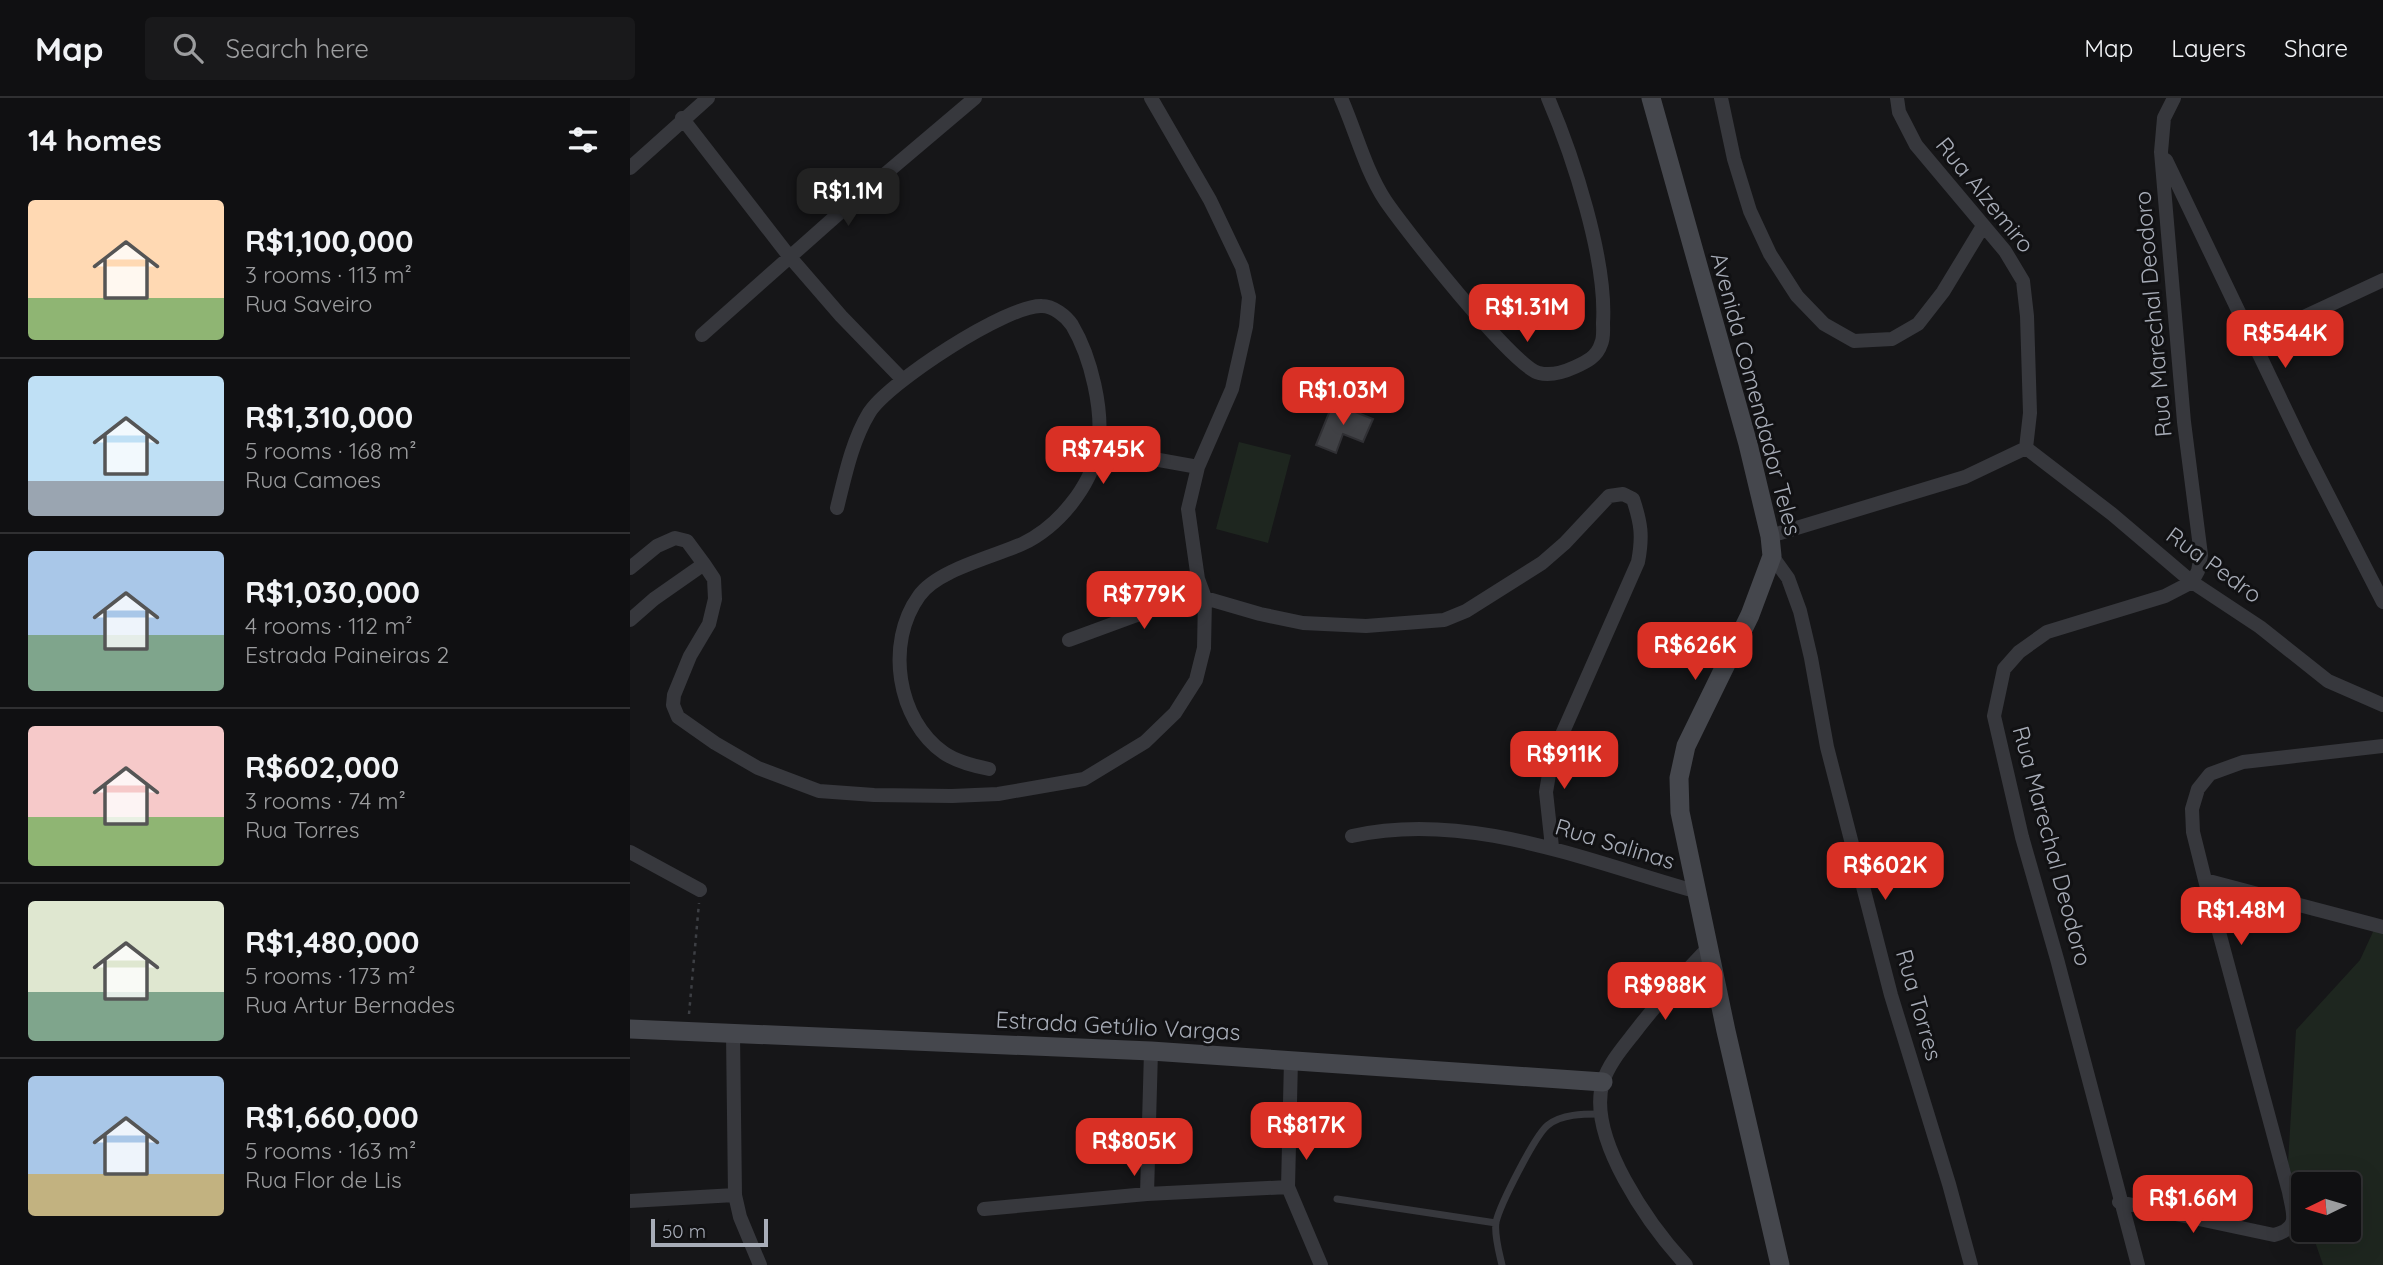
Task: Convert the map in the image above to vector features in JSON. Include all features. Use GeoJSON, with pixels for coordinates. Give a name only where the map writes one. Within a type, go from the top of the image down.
{"type":"FeatureCollection","features":[{"type":"Feature","properties":{"kind":"main road","name":"Avenida Comendador Teles"},"geometry":{"type":"LineString","coordinates":[[1651,98],[1733,389],[1770,536],[1772,556],[1750,615],[1686,746],[1679,778],[1680,811],[1708,948],[1780,1265]]}},
{"type":"Feature","properties":{"kind":"main road","name":"Estrada Getúlio Vargas"},"geometry":{"type":"LineString","coordinates":[[630,1029],[1151,1051],[1603,1082]]}},
{"type":"Feature","properties":{"kind":"street"},"geometry":{"type":"LineString","coordinates":[[630,168],[682,118],[708,98]]}},
{"type":"Feature","properties":{"kind":"street"},"geometry":{"type":"LineString","coordinates":[[702,335],[789,256],[975,98]]}},
{"type":"Feature","properties":{"kind":"street"},"geometry":{"type":"LineString","coordinates":[[630,568],[657,546],[675,538],[687,541],[713,579],[715,599],[709,624],[690,656],[674,695],[673,705],[678,717],[758,768],[819,791],[952,796],[998,794],[1084,779],[1145,742],[1175,713],[1196,680],[1204,648],[1205,598],[1198,579],[1188,509],[1198,467],[1232,388],[1246,327],[1249,297],[1242,267],[1210,200],[1151,98]]}},
{"type":"Feature","properties":{"kind":"street"},"geometry":{"type":"LineString","coordinates":[[1341,98],[1366,163],[1385,200],[1437,268],[1477,314],[1516,357],[1538,373],[1563,372],[1594,357],[1602,343],[1604,307],[1597,258],[1582,198],[1562,131],[1548,98]]}},
{"type":"Feature","properties":{"kind":"street"},"geometry":{"type":"LineString","coordinates":[[1721,98],[1734,159],[1750,211],[1770,254],[1797,296],[1824,324],[1854,341],[1892,339],[1918,324],[1943,292],[1983,226]]}},
{"type":"Feature","properties":{"kind":"street","name":"Rua Alzemiro"},"geometry":{"type":"LineString","coordinates":[[1897,98],[1899,112],[1916,145],[2005,251],[2023,281],[2027,316],[2030,413],[2026,448]]}},
{"type":"Feature","properties":{"kind":"street","name":"Rua Marechal Deodoro"},"geometry":{"type":"LineString","coordinates":[[2138,1265],[2022,837],[1994,716],[2004,669],[2019,652],[2047,632],[2165,596],[2192,582],[2198,571],[2201,555],[2184,422],[2161,152],[2164,118],[2171,99]]}},
{"type":"Feature","properties":{"kind":"street"},"geometry":{"type":"LineString","coordinates":[[682,118],[789,256],[841,316],[903,380]]}},
{"type":"Feature","properties":{"kind":"street"},"geometry":{"type":"LineString","coordinates":[[2161,152],[2252,341],[2383,600]]}},
{"type":"Feature","properties":{"kind":"street"},"geometry":{"type":"LineString","coordinates":[[2252,341],[2383,280]]}},
{"type":"Feature","properties":{"kind":"street"},"geometry":{"type":"LineString","coordinates":[[837,508],[848,460],[869,412],[903,380],[997,319],[1026,308],[1044,305],[1058,311],[1072,324],[1091,369],[1100,419],[1098,449],[1085,484],[1054,524],[1022,544],[943,576],[919,595],[903,627],[901,685],[909,709],[927,736],[944,753],[959,761],[989,769]]}},
{"type":"Feature","properties":{"kind":"street"},"geometry":{"type":"LineString","coordinates":[[1770,536],[1965,477],[2026,448]]}},
{"type":"Feature","properties":{"kind":"street","name":"Rua Pedro"},"geometry":{"type":"LineString","coordinates":[[2026,448],[2112,514],[2192,582],[2260,627],[2328,681],[2383,705]]}},
{"type":"Feature","properties":{"kind":"street"},"geometry":{"type":"LineString","coordinates":[[1098,449],[1198,467]]}},
{"type":"Feature","properties":{"kind":"street"},"geometry":{"type":"LineString","coordinates":[[1205,598],[1303,623],[1366,626],[1444,620],[1466,611],[1542,563],[1565,543],[1609,496],[1623,494],[1633,499],[1640,520],[1642,540],[1638,562],[1562,732],[1548,774],[1546,792],[1552,847]]}},
{"type":"Feature","properties":{"kind":"street","name":"Rua Torres"},"geometry":{"type":"LineString","coordinates":[[1772,556],[1788,578],[1800,611],[1828,747],[1891,995],[1971,1265]]}},
{"type":"Feature","properties":{"kind":"street"},"geometry":{"type":"LineString","coordinates":[[630,620],[653,599],[704,564]]}},
{"type":"Feature","properties":{"kind":"street"},"geometry":{"type":"LineString","coordinates":[[1069,640],[1137,615],[1198,579]]}},
{"type":"Feature","properties":{"kind":"street"},"geometry":{"type":"LineString","coordinates":[[2119,1202],[2274,1234],[2287,1231],[2291,1226],[2294,1216],[2289,1192],[2205,880],[2193,832],[2192,808],[2198,789],[2210,774],[2243,762],[2383,747]]}},
{"type":"Feature","properties":{"kind":"street","name":"Rua Salinas"},"geometry":{"type":"LineString","coordinates":[[1352,836],[1381,829],[1503,836],[1552,847],[1698,892]]}},
{"type":"Feature","properties":{"kind":"street"},"geometry":{"type":"LineString","coordinates":[[630,852],[699,890]]}},
{"type":"Feature","properties":{"kind":"street"},"geometry":{"type":"LineString","coordinates":[[2205,880],[2383,927]]}},
{"type":"Feature","properties":{"kind":"street"},"geometry":{"type":"LineString","coordinates":[[1686,1265],[1656,1227],[1616,1163],[1606,1140],[1601,1114],[1603,1082],[1642,1023],[1708,948]]}},
{"type":"Feature","properties":{"kind":"street"},"geometry":{"type":"LineString","coordinates":[[733,1034],[735,1195],[740,1217],[760,1265]]}},
{"type":"Feature","properties":{"kind":"street"},"geometry":{"type":"LineString","coordinates":[[1147,1194],[1151,1051]]}},
{"type":"Feature","properties":{"kind":"street"},"geometry":{"type":"LineString","coordinates":[[1290,1060],[1287,1187],[1321,1265]]}},
{"type":"Feature","properties":{"kind":"street"},"geometry":{"type":"LineString","coordinates":[[984,1209],[1147,1194],[1287,1187]]}},
{"type":"Feature","properties":{"kind":"street"},"geometry":{"type":"LineString","coordinates":[[630,1201],[735,1195]]}},
{"type":"Feature","properties":{"kind":"lane"},"geometry":{"type":"LineString","coordinates":[[1503,1265],[1498,1251],[1496,1223],[1525,1157],[1547,1125],[1574,1114],[1601,1114]]}},
{"type":"Feature","properties":{"kind":"lane"},"geometry":{"type":"LineString","coordinates":[[1337,1199],[1496,1223]]}},
{"type":"Feature","properties":{"kind":"path"},"geometry":{"type":"LineString","coordinates":[[688,1032],[699,890]]}},
{"type":"Feature","properties":{"kind":"shaded area"},"geometry":{"type":"Polygon","coordinates":[[[1239,442],[1291,455],[1268,543],[1216,529],[1239,442]]]}},
{"type":"Feature","properties":{"kind":"shaded area"},"geometry":{"type":"Polygon","coordinates":[[[2378,921],[2383,922],[2383,1265],[2323,1265],[2315,1242],[2361,1242],[2361,1172],[2291,1172],[2288,1163],[2296,1030],[2360,960],[2378,921]]]}},
{"type":"Feature","properties":{"kind":"building"},"geometry":{"type":"Polygon","coordinates":[[[1333,403],[1373,419],[1363,442],[1343,434],[1336,453],[1316,445],[1333,403]]]}}]}
